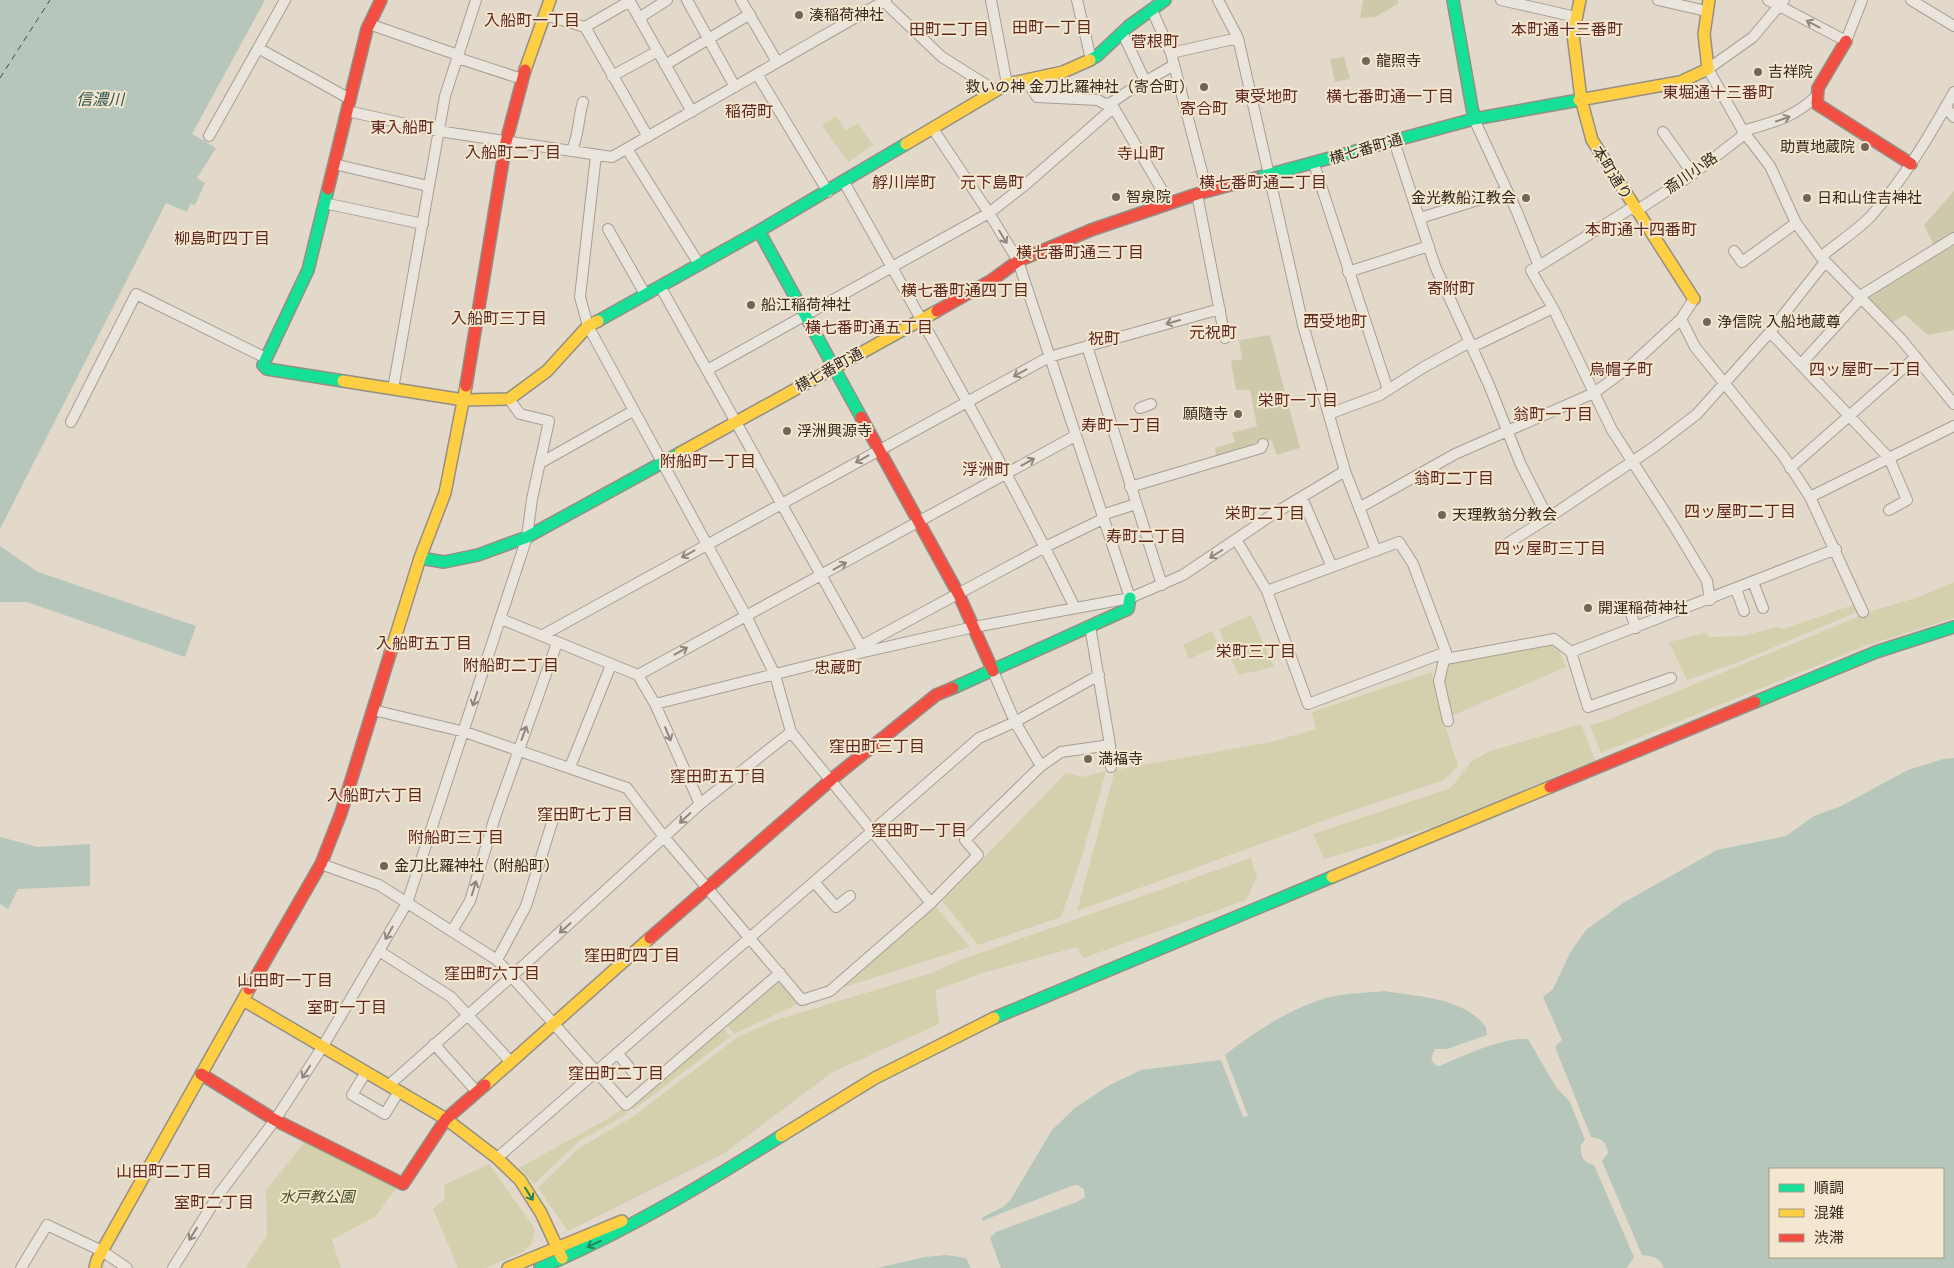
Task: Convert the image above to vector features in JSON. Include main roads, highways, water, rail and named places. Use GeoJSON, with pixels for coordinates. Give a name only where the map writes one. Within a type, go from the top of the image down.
{"type":"FeatureCollection","features":[{"type":"Feature","properties":{"kind":"water","name":"信濃川"},"geometry":{"type":"Polygon","coordinates":[[[0,0],[265,0],[192,134],[216,148],[197,178],[205,183],[195,205],[190,204],[187,212],[166,203],[0,529],[0,0]]]}},
{"type":"Feature","properties":{"kind":"water"},"geometry":{"type":"Polygon","coordinates":[[[0,546],[38,572],[196,626],[185,657],[27,602],[0,602],[0,546]]]}},
{"type":"Feature","properties":{"kind":"water"},"geometry":{"type":"Polygon","coordinates":[[[1954,758],[1954,1268],[1664,1268],[1658,1259],[1642,1255],[1602,1161],[1608,1153],[1606,1146],[1601,1140],[1591,1137],[1555,1047],[1562,1040],[1543,997],[1553,989],[1570,953],[1586,930],[1623,903],[1717,850],[1786,836],[1814,816],[1841,806],[1908,770],[1943,759],[1954,758]]]}},
{"type":"Feature","properties":{"kind":"water"},"geometry":{"type":"Polygon","coordinates":[[[0,837],[38,847],[90,844],[90,886],[18,889],[8,909],[0,904],[0,837]]]}},
{"type":"Feature","properties":{"kind":"water"},"geometry":{"type":"Polygon","coordinates":[[[1384,991],[1426,997],[1453,1004],[1476,1017],[1486,1027],[1487,1035],[1447,1049],[1435,1049],[1431,1059],[1435,1065],[1440,1066],[1495,1044],[1528,1039],[1556,1087],[1570,1102],[1585,1140],[1581,1145],[1582,1156],[1587,1163],[1594,1165],[1634,1257],[1627,1268],[1001,1268],[990,1238],[996,1232],[1077,1202],[1085,1197],[1084,1189],[1077,1185],[1071,1186],[982,1221],[983,1217],[1003,1207],[1011,1199],[1052,1130],[1075,1108],[1108,1086],[1141,1070],[1221,1060],[1243,1117],[1248,1116],[1225,1055],[1249,1037],[1288,1013],[1316,1001],[1350,994],[1384,991]]]}},
{"type":"Feature","properties":{"kind":"water"},"geometry":{"type":"Polygon","coordinates":[[[946,1255],[966,1258],[971,1268],[877,1268],[925,1257],[946,1255]]]}},
{"type":"Feature","properties":{"kind":"place","name":"湊稲荷神社"},"geometry":{"type":"Point","coordinates":[799,15]}},
{"type":"Feature","properties":{"kind":"place","name":"龍照寺"},"geometry":{"type":"Point","coordinates":[1366,61]}},
{"type":"Feature","properties":{"kind":"place","name":"吉祥院"},"geometry":{"type":"Point","coordinates":[1758,72]}},
{"type":"Feature","properties":{"kind":"place","name":"救いの神 金刀比羅神社（寄合町）"},"geometry":{"type":"Point","coordinates":[1204,87]}},
{"type":"Feature","properties":{"kind":"place","name":"助賈地蔵院"},"geometry":{"type":"Point","coordinates":[1865,147]}},
{"type":"Feature","properties":{"kind":"place","name":"智泉院"},"geometry":{"type":"Point","coordinates":[1116,197]}},
{"type":"Feature","properties":{"kind":"place","name":"金光教船江教会"},"geometry":{"type":"Point","coordinates":[1526,198]}},
{"type":"Feature","properties":{"kind":"place","name":"日和山住吉神社"},"geometry":{"type":"Point","coordinates":[1807,198]}},
{"type":"Feature","properties":{"kind":"place","name":"船江稲荷神社"},"geometry":{"type":"Point","coordinates":[751,305]}},
{"type":"Feature","properties":{"kind":"place","name":"浄信院 入船地蔵尊"},"geometry":{"type":"Point","coordinates":[1707,322]}},
{"type":"Feature","properties":{"kind":"place","name":"願隨寺"},"geometry":{"type":"Point","coordinates":[1238,414]}},
{"type":"Feature","properties":{"kind":"place","name":"浮洲興源寺"},"geometry":{"type":"Point","coordinates":[787,431]}},
{"type":"Feature","properties":{"kind":"place","name":"天理教翁分教会"},"geometry":{"type":"Point","coordinates":[1442,515]}},
{"type":"Feature","properties":{"kind":"place","name":"開運稲荷神社"},"geometry":{"type":"Point","coordinates":[1588,608]}},
{"type":"Feature","properties":{"kind":"place","name":"満福寺"},"geometry":{"type":"Point","coordinates":[1088,759]}},
{"type":"Feature","properties":{"kind":"place","name":"金刀比羅神社（附船町）"},"geometry":{"type":"Point","coordinates":[384,866]}},
{"type":"Feature","properties":{"kind":"district","name":"入船町一丁目"},"geometry":{"type":"Point","coordinates":[532,20]}},
{"type":"Feature","properties":{"kind":"district","name":"田町一丁目"},"geometry":{"type":"Point","coordinates":[1052,27]}},
{"type":"Feature","properties":{"kind":"district","name":"田町二丁目"},"geometry":{"type":"Point","coordinates":[949,29]}},
{"type":"Feature","properties":{"kind":"district","name":"本町通十三番町"},"geometry":{"type":"Point","coordinates":[1567,29]}},
{"type":"Feature","properties":{"kind":"district","name":"菅根町"},"geometry":{"type":"Point","coordinates":[1155,41]}},
{"type":"Feature","properties":{"kind":"district","name":"東堀通十三番町"},"geometry":{"type":"Point","coordinates":[1718,92]}},
{"type":"Feature","properties":{"kind":"district","name":"東受地町"},"geometry":{"type":"Point","coordinates":[1266,96]}},
{"type":"Feature","properties":{"kind":"district","name":"横七番町通一丁目"},"geometry":{"type":"Point","coordinates":[1390,96]}},
{"type":"Feature","properties":{"kind":"district","name":"寄合町"},"geometry":{"type":"Point","coordinates":[1204,108]}},
{"type":"Feature","properties":{"kind":"district","name":"稲荷町"},"geometry":{"type":"Point","coordinates":[749,111]}},
{"type":"Feature","properties":{"kind":"district","name":"東入船町"},"geometry":{"type":"Point","coordinates":[402,127]}},
{"type":"Feature","properties":{"kind":"district","name":"入船町二丁目"},"geometry":{"type":"Point","coordinates":[513,152]}},
{"type":"Feature","properties":{"kind":"district","name":"寺山町"},"geometry":{"type":"Point","coordinates":[1141,153]}},
{"type":"Feature","properties":{"kind":"district","name":"艀川岸町"},"geometry":{"type":"Point","coordinates":[904,182]}},
{"type":"Feature","properties":{"kind":"district","name":"元下島町"},"geometry":{"type":"Point","coordinates":[992,182]}},
{"type":"Feature","properties":{"kind":"district","name":"横七番町通二丁目"},"geometry":{"type":"Point","coordinates":[1263,182]}},
{"type":"Feature","properties":{"kind":"district","name":"本町通十四番町"},"geometry":{"type":"Point","coordinates":[1641,229]}},
{"type":"Feature","properties":{"kind":"district","name":"柳島町四丁目"},"geometry":{"type":"Point","coordinates":[222,238]}},
{"type":"Feature","properties":{"kind":"district","name":"横七番町通三丁目"},"geometry":{"type":"Point","coordinates":[1080,252]}},
{"type":"Feature","properties":{"kind":"district","name":"寄附町"},"geometry":{"type":"Point","coordinates":[1451,288]}},
{"type":"Feature","properties":{"kind":"district","name":"横七番町通四丁目"},"geometry":{"type":"Point","coordinates":[965,290]}},
{"type":"Feature","properties":{"kind":"district","name":"入船町三丁目"},"geometry":{"type":"Point","coordinates":[499,318]}},
{"type":"Feature","properties":{"kind":"district","name":"西受地町"},"geometry":{"type":"Point","coordinates":[1335,321]}},
{"type":"Feature","properties":{"kind":"district","name":"横七番町通五丁目"},"geometry":{"type":"Point","coordinates":[869,327]}},
{"type":"Feature","properties":{"kind":"district","name":"元祝町"},"geometry":{"type":"Point","coordinates":[1213,332]}},
{"type":"Feature","properties":{"kind":"district","name":"祝町"},"geometry":{"type":"Point","coordinates":[1104,338]}},
{"type":"Feature","properties":{"kind":"district","name":"烏帽子町"},"geometry":{"type":"Point","coordinates":[1621,369]}},
{"type":"Feature","properties":{"kind":"district","name":"四ッ屋町一丁目"},"geometry":{"type":"Point","coordinates":[1865,369]}},
{"type":"Feature","properties":{"kind":"district","name":"栄町一丁目"},"geometry":{"type":"Point","coordinates":[1298,400]}},
{"type":"Feature","properties":{"kind":"district","name":"翁町一丁目"},"geometry":{"type":"Point","coordinates":[1553,414]}},
{"type":"Feature","properties":{"kind":"district","name":"寿町一丁目"},"geometry":{"type":"Point","coordinates":[1121,425]}},
{"type":"Feature","properties":{"kind":"district","name":"附船町一丁目"},"geometry":{"type":"Point","coordinates":[708,461]}},
{"type":"Feature","properties":{"kind":"district","name":"浮洲町"},"geometry":{"type":"Point","coordinates":[986,469]}},
{"type":"Feature","properties":{"kind":"district","name":"翁町二丁目"},"geometry":{"type":"Point","coordinates":[1454,478]}},
{"type":"Feature","properties":{"kind":"district","name":"四ッ屋町二丁目"},"geometry":{"type":"Point","coordinates":[1740,511]}},
{"type":"Feature","properties":{"kind":"district","name":"栄町二丁目"},"geometry":{"type":"Point","coordinates":[1265,513]}},
{"type":"Feature","properties":{"kind":"district","name":"寿町二丁目"},"geometry":{"type":"Point","coordinates":[1146,536]}},
{"type":"Feature","properties":{"kind":"district","name":"四ッ屋町三丁目"},"geometry":{"type":"Point","coordinates":[1550,548]}},
{"type":"Feature","properties":{"kind":"district","name":"入船町五丁目"},"geometry":{"type":"Point","coordinates":[424,643]}},
{"type":"Feature","properties":{"kind":"district","name":"栄町三丁目"},"geometry":{"type":"Point","coordinates":[1256,651]}},
{"type":"Feature","properties":{"kind":"district","name":"附船町二丁目"},"geometry":{"type":"Point","coordinates":[511,665]}},
{"type":"Feature","properties":{"kind":"district","name":"忠蔵町"},"geometry":{"type":"Point","coordinates":[838,667]}},
{"type":"Feature","properties":{"kind":"district","name":"窪田町三丁目"},"geometry":{"type":"Point","coordinates":[877,746]}},
{"type":"Feature","properties":{"kind":"district","name":"窪田町五丁目"},"geometry":{"type":"Point","coordinates":[718,776]}},
{"type":"Feature","properties":{"kind":"district","name":"入船町六丁目"},"geometry":{"type":"Point","coordinates":[375,795]}},
{"type":"Feature","properties":{"kind":"district","name":"窪田町七丁目"},"geometry":{"type":"Point","coordinates":[585,814]}},
{"type":"Feature","properties":{"kind":"district","name":"窪田町一丁目"},"geometry":{"type":"Point","coordinates":[919,830]}},
{"type":"Feature","properties":{"kind":"district","name":"附船町三丁目"},"geometry":{"type":"Point","coordinates":[456,837]}},
{"type":"Feature","properties":{"kind":"district","name":"窪田町四丁目"},"geometry":{"type":"Point","coordinates":[632,955]}},
{"type":"Feature","properties":{"kind":"district","name":"窪田町六丁目"},"geometry":{"type":"Point","coordinates":[492,973]}},
{"type":"Feature","properties":{"kind":"district","name":"山田町一丁目"},"geometry":{"type":"Point","coordinates":[285,980]}},
{"type":"Feature","properties":{"kind":"district","name":"室町一丁目"},"geometry":{"type":"Point","coordinates":[347,1007]}},
{"type":"Feature","properties":{"kind":"district","name":"窪田町二丁目"},"geometry":{"type":"Point","coordinates":[616,1073]}},
{"type":"Feature","properties":{"kind":"district","name":"山田町二丁目"},"geometry":{"type":"Point","coordinates":[164,1171]}},
{"type":"Feature","properties":{"kind":"district","name":"室町二丁目"},"geometry":{"type":"Point","coordinates":[214,1202]}},
{"type":"Feature","properties":{"kind":"park label","name":"水戸教公園"},"geometry":{"type":"Point","coordinates":[317,1197]}}]}
